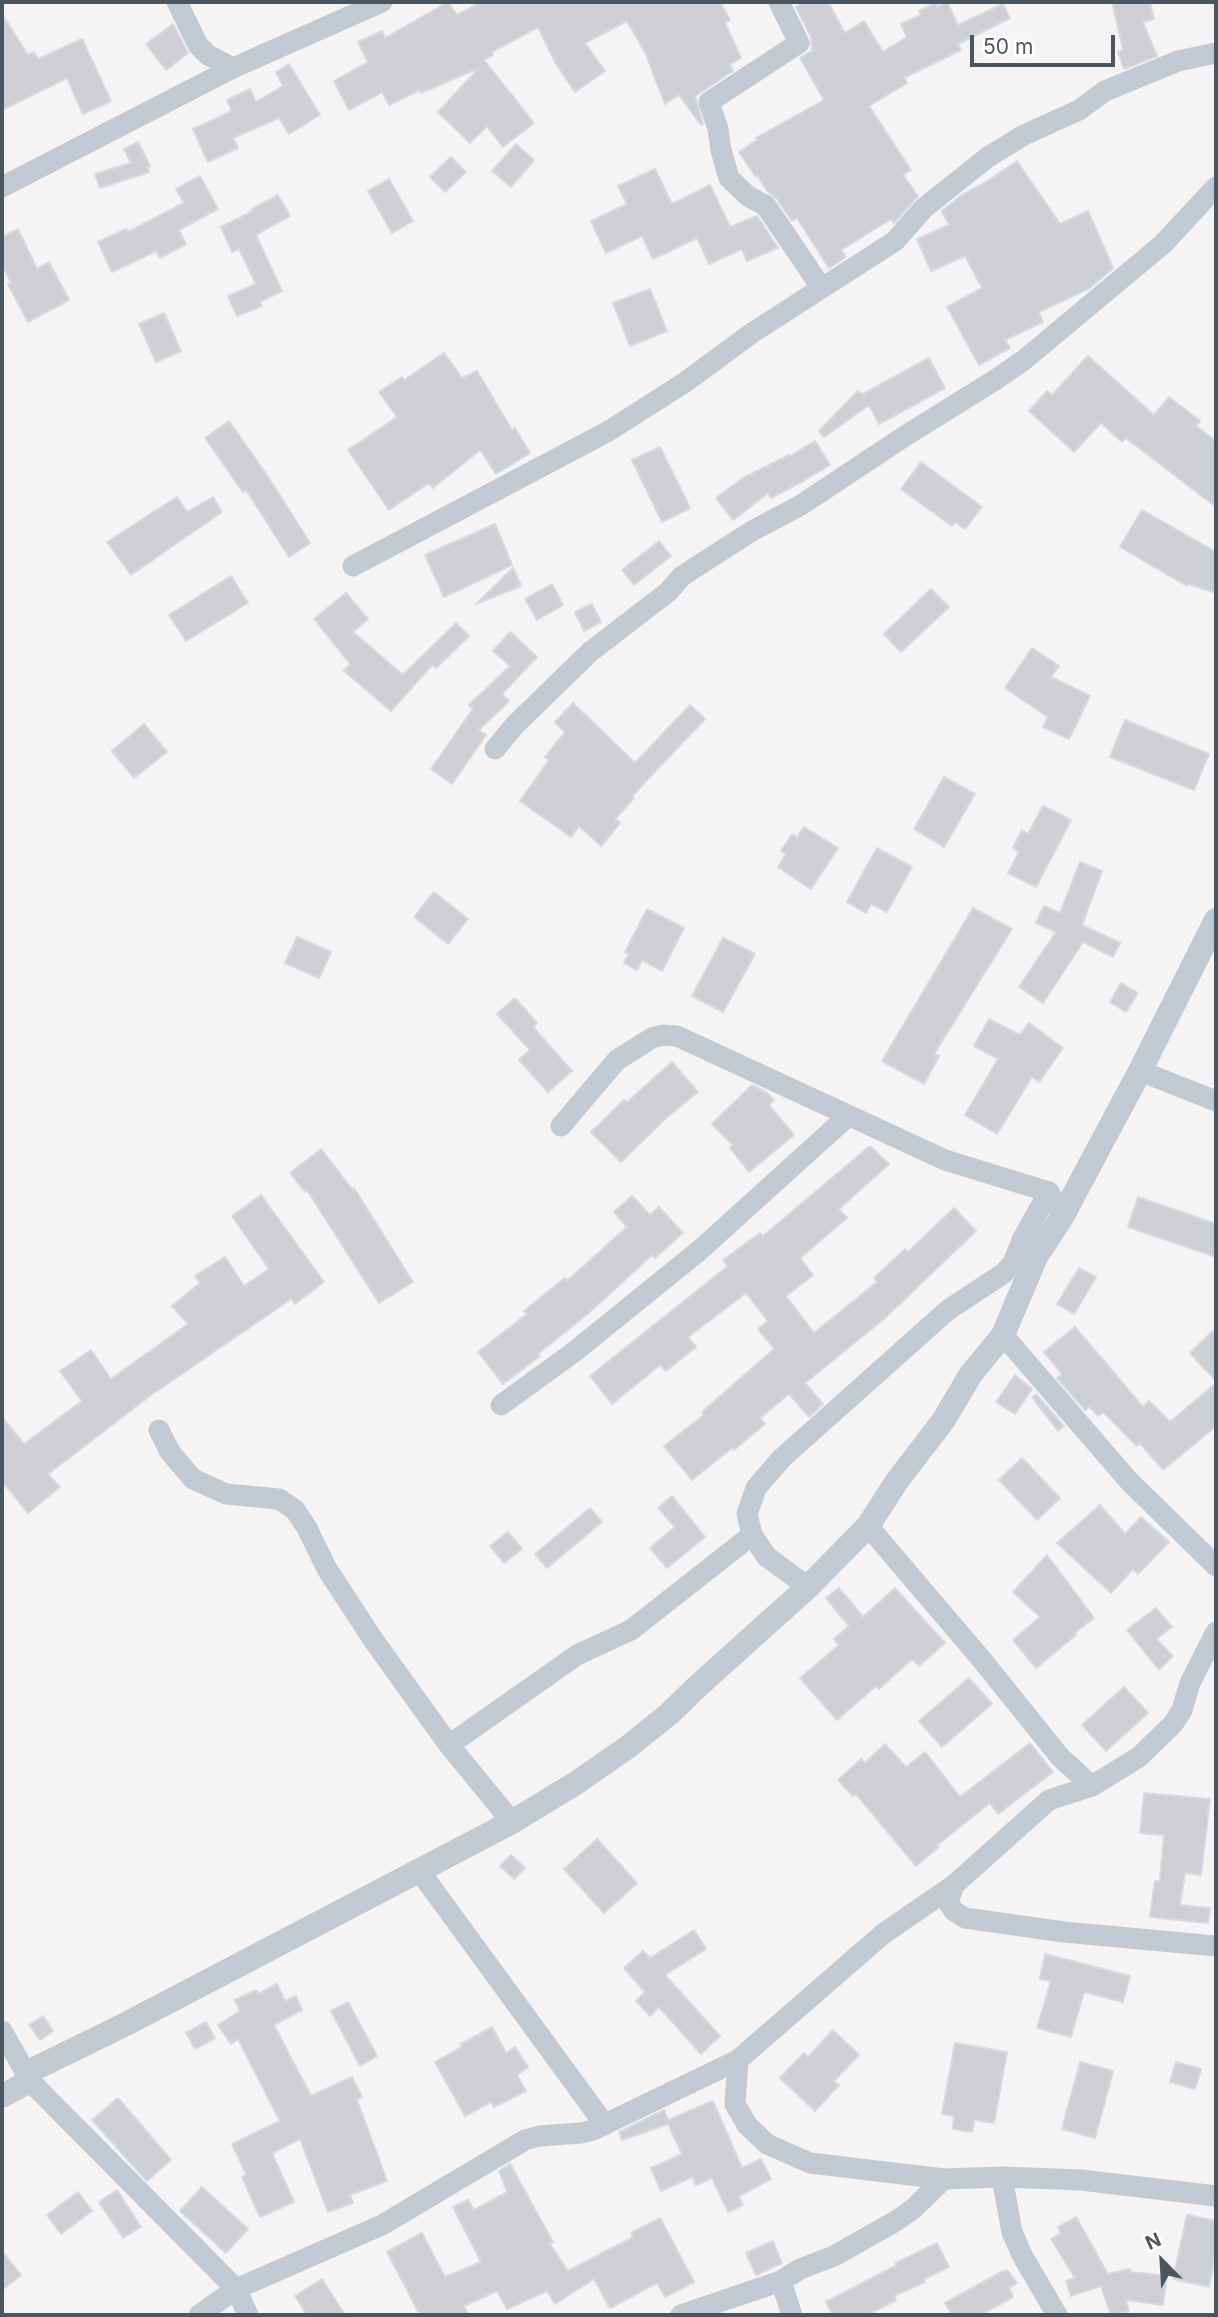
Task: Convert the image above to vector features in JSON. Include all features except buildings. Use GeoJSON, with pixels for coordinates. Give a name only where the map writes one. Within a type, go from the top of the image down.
{"type":"FeatureCollection","features":[{"type":"Feature","properties":{"kind":"street"},"geometry":{"type":"LineString","coordinates":[[177,2],[198,45],[208,55],[233,68]]}},
{"type":"Feature","properties":{"kind":"street"},"geometry":{"type":"LineString","coordinates":[[2,187],[233,68],[382,2]]}},
{"type":"Feature","properties":{"kind":"street"},"geometry":{"type":"LineString","coordinates":[[779,2],[799,43],[709,102],[729,178],[748,196],[766,206],[821,288]]}},
{"type":"Feature","properties":{"kind":"street"},"geometry":{"type":"LineString","coordinates":[[353,566],[607,432],[684,383],[752,333],[895,241],[924,208],[988,157],[1024,135],[1079,110],[1105,91],[1178,61],[1216,52]]}},
{"type":"Feature","properties":{"kind":"street"},"geometry":{"type":"LineString","coordinates":[[495,749],[515,725],[590,652],[668,592],[682,576],[752,531],[801,505],[1024,360],[1163,244],[1216,187]]}},
{"type":"Feature","properties":{"kind":"street"},"geometry":{"type":"LineString","coordinates":[[2,2096],[28,2077],[126,2024],[512,1822],[628,1747],[669,1714],[808,1587],[868,1525],[897,1481],[943,1421],[971,1374],[1003,1335],[1036,1257],[1062,1217],[1140,1071],[1216,920]]}},
{"type":"Feature","properties":{"kind":"street"},"geometry":{"type":"LineString","coordinates":[[561,1126],[617,1060],[652,1038],[663,1035],[677,1036],[945,1160],[1049,1192],[1062,1217]]}},
{"type":"Feature","properties":{"kind":"street"},"geometry":{"type":"LineString","coordinates":[[1140,1071],[1216,1101]]}},
{"type":"Feature","properties":{"kind":"street"},"geometry":{"type":"LineString","coordinates":[[501,1405],[574,1352],[700,1250],[848,1116]]}},
{"type":"Feature","properties":{"kind":"street"},"geometry":{"type":"LineString","coordinates":[[808,1587],[767,1557],[752,1535],[747,1514],[756,1488],[782,1458],[948,1310],[1004,1273],[1013,1264],[1022,1240],[1049,1192]]}},
{"type":"Feature","properties":{"kind":"street"},"geometry":{"type":"LineString","coordinates":[[1003,1335],[1129,1480],[1216,1566]]}},
{"type":"Feature","properties":{"kind":"street"},"geometry":{"type":"LineString","coordinates":[[159,1430],[170,1452],[193,1479],[226,1494],[279,1499],[295,1510],[327,1569],[374,1641],[449,1745],[512,1822]]}},
{"type":"Feature","properties":{"kind":"street"},"geometry":{"type":"LineString","coordinates":[[868,1525],[1060,1757],[1092,1786]]}},
{"type":"Feature","properties":{"kind":"street"},"geometry":{"type":"LineString","coordinates":[[449,1745],[549,1672],[577,1655],[631,1630],[752,1535]]}},
{"type":"Feature","properties":{"kind":"street"},"geometry":{"type":"LineString","coordinates":[[199,2315],[236,2289],[382,2225],[525,2140],[539,2136],[581,2133],[605,2125],[738,2060],[883,1934],[954,1885],[1049,1800],[1092,1786],[1139,1757],[1173,1724],[1182,1710],[1190,1683],[1216,1632]]}},
{"type":"Feature","properties":{"kind":"street"},"geometry":{"type":"LineString","coordinates":[[418,1870],[605,2125]]}},
{"type":"Feature","properties":{"kind":"street"},"geometry":{"type":"LineString","coordinates":[[954,1885],[948,1902],[954,1911],[965,1918],[1064,1932],[1216,1946]]}},
{"type":"Feature","properties":{"kind":"street"},"geometry":{"type":"LineString","coordinates":[[2,2031],[28,2077],[236,2289],[248,2315]]}},
{"type":"Feature","properties":{"kind":"street"},"geometry":{"type":"LineString","coordinates":[[738,2060],[735,2105],[747,2124],[767,2144],[810,2164],[944,2179],[1002,2177],[1081,2180],[1216,2196]]}},
{"type":"Feature","properties":{"kind":"street"},"geometry":{"type":"LineString","coordinates":[[1002,2177],[1012,2232],[1022,2255],[1057,2315]]}},
{"type":"Feature","properties":{"kind":"street"},"geometry":{"type":"LineString","coordinates":[[681,2315],[781,2281],[800,2269],[834,2256],[897,2221],[944,2179]]}},
{"type":"Feature","properties":{"kind":"street"},"geometry":{"type":"LineString","coordinates":[[781,2281],[792,2315]]}}]}
